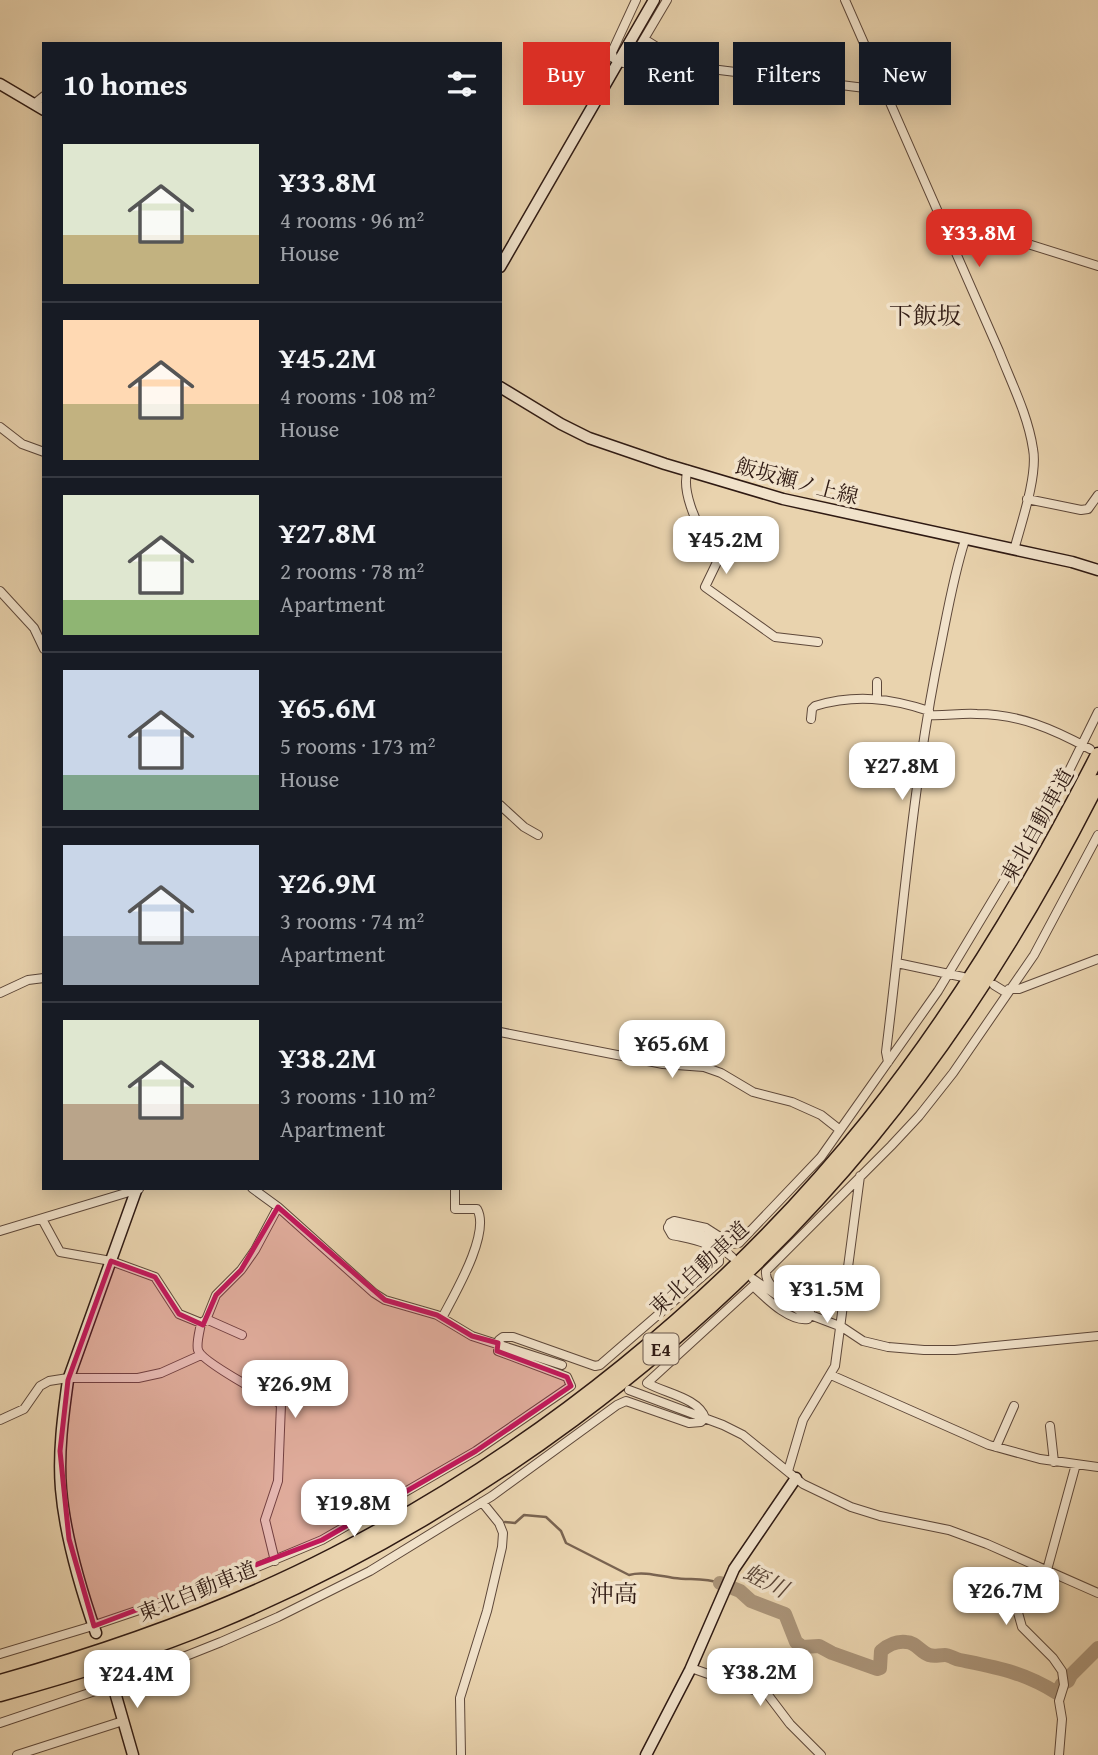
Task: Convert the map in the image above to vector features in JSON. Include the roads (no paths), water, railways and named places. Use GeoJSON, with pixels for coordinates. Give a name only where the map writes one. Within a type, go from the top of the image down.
{"type":"FeatureCollection","features":[{"type":"Feature","properties":{"kind":"highway","name":"東北自動車道"},"geometry":{"type":"LineString","coordinates":[[0,1682],[139,1637],[276,1582],[335,1555],[436,1497],[569,1407],[694,1304],[774,1228],[867,1122],[918,1055],[964,989],[1037,871],[1090,749]]}},
{"type":"Feature","properties":{"kind":"highway","name":"東北自動車道"},"geometry":{"type":"LineString","coordinates":[[0,1696],[143,1650],[217,1622],[340,1565],[398,1533],[510,1462],[586,1409],[665,1346],[713,1304],[784,1234],[870,1139],[896,1106],[989,973],[1054,864],[1098,782]]}},
{"type":"Feature","properties":{"kind":"highway"},"geometry":{"type":"LineString","coordinates":[[0,1674],[139,1637]]}},
{"type":"Feature","properties":{"kind":"street"},"geometry":{"type":"LineString","coordinates":[[636,0],[612,52],[613,58],[623,63],[631,61],[667,0]]}},
{"type":"Feature","properties":{"kind":"street"},"geometry":{"type":"LineString","coordinates":[[502,264],[654,0]]}},
{"type":"Feature","properties":{"kind":"street"},"geometry":{"type":"LineString","coordinates":[[845,0],[864,42]]}},
{"type":"Feature","properties":{"kind":"street"},"geometry":{"type":"LineString","coordinates":[[644,39],[676,59],[703,68],[859,87]]}},
{"type":"Feature","properties":{"kind":"street"},"geometry":{"type":"LineString","coordinates":[[0,84],[39,107]]}},
{"type":"Feature","properties":{"kind":"street"},"geometry":{"type":"LineString","coordinates":[[892,105],[999,351],[1020,405],[1033,449],[1027,499],[1014,550]]}},
{"type":"Feature","properties":{"kind":"street"},"geometry":{"type":"LineString","coordinates":[[943,222],[955,221],[1098,265]]}},
{"type":"Feature","properties":{"kind":"street","name":"飯坂瀬ノ上線"},"geometry":{"type":"LineString","coordinates":[[502,388],[589,438],[783,499],[1098,570]]}},
{"type":"Feature","properties":{"kind":"street"},"geometry":{"type":"LineString","coordinates":[[0,427],[22,443],[42,451]]}},
{"type":"Feature","properties":{"kind":"street"},"geometry":{"type":"LineString","coordinates":[[688,470],[685,476],[686,496],[705,532],[723,545],[705,587],[770,635],[818,642]]}},
{"type":"Feature","properties":{"kind":"street"},"geometry":{"type":"LineString","coordinates":[[1027,499],[1081,510],[1088,509],[1098,495]]}},
{"type":"Feature","properties":{"kind":"street"},"geometry":{"type":"LineString","coordinates":[[888,1062],[886,1052],[921,757],[956,573],[965,540]]}},
{"type":"Feature","properties":{"kind":"street"},"geometry":{"type":"LineString","coordinates":[[0,591],[41,633]]}},
{"type":"Feature","properties":{"kind":"street"},"geometry":{"type":"LineString","coordinates":[[877,682],[877,698]]}},
{"type":"Feature","properties":{"kind":"street"},"geometry":{"type":"LineString","coordinates":[[811,719],[815,706],[844,699],[877,698],[929,713],[1014,717],[1042,725],[1090,749]]}},
{"type":"Feature","properties":{"kind":"street"},"geometry":{"type":"LineString","coordinates":[[668,1227],[674,1222],[706,1227],[731,1244],[739,1243],[821,1157],[949,973],[1063,783],[1090,749],[1098,712]]}},
{"type":"Feature","properties":{"kind":"street"},"geometry":{"type":"LineString","coordinates":[[502,807],[524,827],[538,835]]}},
{"type":"Feature","properties":{"kind":"street"},"geometry":{"type":"LineString","coordinates":[[810,1315],[808,1308],[768,1282],[766,1271],[919,1116],[970,1049],[1034,955],[1098,835]]}},
{"type":"Feature","properties":{"kind":"street"},"geometry":{"type":"LineString","coordinates":[[993,985],[1008,991],[1019,989],[1098,959]]}},
{"type":"Feature","properties":{"kind":"street"},"geometry":{"type":"LineString","coordinates":[[897,963],[963,977]]}},
{"type":"Feature","properties":{"kind":"street"},"geometry":{"type":"LineString","coordinates":[[0,993],[28,980],[42,978]]}},
{"type":"Feature","properties":{"kind":"street"},"geometry":{"type":"LineString","coordinates":[[502,1032],[650,1062],[704,1066],[753,1092],[792,1102],[821,1115],[840,1130]]}},
{"type":"Feature","properties":{"kind":"street"},"geometry":{"type":"LineString","coordinates":[[646,1755],[691,1668],[734,1569],[792,1474],[803,1420],[835,1366],[860,1176]]}},
{"type":"Feature","properties":{"kind":"street"},"geometry":{"type":"LineString","coordinates":[[0,1231],[135,1190]]}},
{"type":"Feature","properties":{"kind":"street"},"geometry":{"type":"LineString","coordinates":[[95,1629],[69,1539],[61,1490],[60,1451],[68,1378],[138,1190]]}},
{"type":"Feature","properties":{"kind":"street"},"geometry":{"type":"LineString","coordinates":[[255,1190],[385,1300],[427,1311],[472,1336],[562,1365]]}},
{"type":"Feature","properties":{"kind":"street"},"geometry":{"type":"LineString","coordinates":[[442,1318],[474,1256],[480,1218],[477,1209],[455,1209],[455,1190]]}},
{"type":"Feature","properties":{"kind":"street"},"geometry":{"type":"LineString","coordinates":[[275,1561],[265,1520],[278,1481],[281,1404],[201,1354],[198,1345],[204,1321],[216,1295],[241,1270],[278,1207]]}},
{"type":"Feature","properties":{"kind":"street"},"geometry":{"type":"LineString","coordinates":[[42,1219],[60,1252],[111,1261],[155,1277],[179,1314],[187,1319],[204,1321],[242,1335]]}},
{"type":"Feature","properties":{"kind":"street"},"geometry":{"type":"LineString","coordinates":[[668,1227],[708,1237],[718,1242],[732,1257]]}},
{"type":"Feature","properties":{"kind":"street"},"geometry":{"type":"LineString","coordinates":[[498,1343],[503,1337],[513,1338],[598,1366],[719,1262],[719,1255],[709,1246],[672,1235],[668,1227]]}},
{"type":"Feature","properties":{"kind":"street"},"geometry":{"type":"LineString","coordinates":[[753,1279],[787,1304],[842,1327],[871,1344],[924,1350],[993,1347],[1098,1336]]}},
{"type":"Feature","properties":{"kind":"street"},"geometry":{"type":"LineString","coordinates":[[705,1418],[702,1410],[647,1383],[716,1323],[753,1286],[771,1303],[792,1315],[802,1320],[810,1315]]}},
{"type":"Feature","properties":{"kind":"street"},"geometry":{"type":"LineString","coordinates":[[0,1654],[95,1629],[275,1561],[354,1523],[438,1474],[571,1386],[567,1377],[500,1352],[498,1343]]}},
{"type":"Feature","properties":{"kind":"street"},"geometry":{"type":"LineString","coordinates":[[0,1420],[24,1409],[44,1383],[68,1378],[138,1378],[161,1373],[201,1354]]}},
{"type":"Feature","properties":{"kind":"street"},"geometry":{"type":"LineString","coordinates":[[831,1375],[996,1447],[1054,1462],[1098,1467]]}},
{"type":"Feature","properties":{"kind":"street"},"geometry":{"type":"LineString","coordinates":[[629,1390],[743,1435],[803,1484],[851,1507],[880,1516],[949,1530],[1098,1593]]}},
{"type":"Feature","properties":{"kind":"street"},"geometry":{"type":"LineString","coordinates":[[0,1723],[278,1617],[370,1572],[482,1503],[626,1401],[689,1423],[701,1422],[705,1418]]}},
{"type":"Feature","properties":{"kind":"street"},"geometry":{"type":"LineString","coordinates":[[996,1447],[1014,1406]]}},
{"type":"Feature","properties":{"kind":"street"},"geometry":{"type":"LineString","coordinates":[[1050,1426],[1054,1462]]}},
{"type":"Feature","properties":{"kind":"street"},"geometry":{"type":"LineString","coordinates":[[1047,1570],[1076,1464]]}},
{"type":"Feature","properties":{"kind":"street"},"geometry":{"type":"LineString","coordinates":[[461,1755],[460,1698],[487,1611],[502,1547],[503,1533],[499,1523],[482,1503]]}},
{"type":"Feature","properties":{"kind":"street"},"geometry":{"type":"LineString","coordinates":[[1037,1566],[1017,1609],[1018,1619],[1028,1635],[1060,1666],[1064,1682],[1059,1701],[1062,1719],[1059,1755]]}},
{"type":"Feature","properties":{"kind":"street"},"geometry":{"type":"LineString","coordinates":[[691,1668],[768,1695],[790,1724],[821,1755]]}},
{"type":"Feature","properties":{"kind":"street"},"geometry":{"type":"LineString","coordinates":[[111,1680],[133,1755]]}},
{"type":"Feature","properties":{"kind":"street"},"geometry":{"type":"LineString","coordinates":[[17,1755],[123,1721]]}},
{"type":"Feature","properties":{"kind":"waterway"},"geometry":{"type":"LineString","coordinates":[[505,1522],[515,1523],[524,1515],[546,1517],[561,1531],[566,1543],[629,1575],[646,1574],[720,1583]]}},
{"type":"Feature","properties":{"kind":"waterway","name":"蛭川"},"geometry":{"type":"LineString","coordinates":[[720,1583],[740,1591],[751,1601],[785,1614],[796,1642],[802,1647],[819,1646],[877,1669],[880,1668],[881,1651],[896,1643],[909,1642],[929,1655],[947,1655],[1010,1672],[1057,1693],[1062,1684],[1068,1681],[1098,1648]]}},
{"type":"Feature","properties":{"kind":"district","name":"下飯坂"},"geometry":{"type":"Point","coordinates":[925,315]}},
{"type":"Feature","properties":{"kind":"district","name":"沖高"},"geometry":{"type":"Point","coordinates":[614,1593]}}]}
